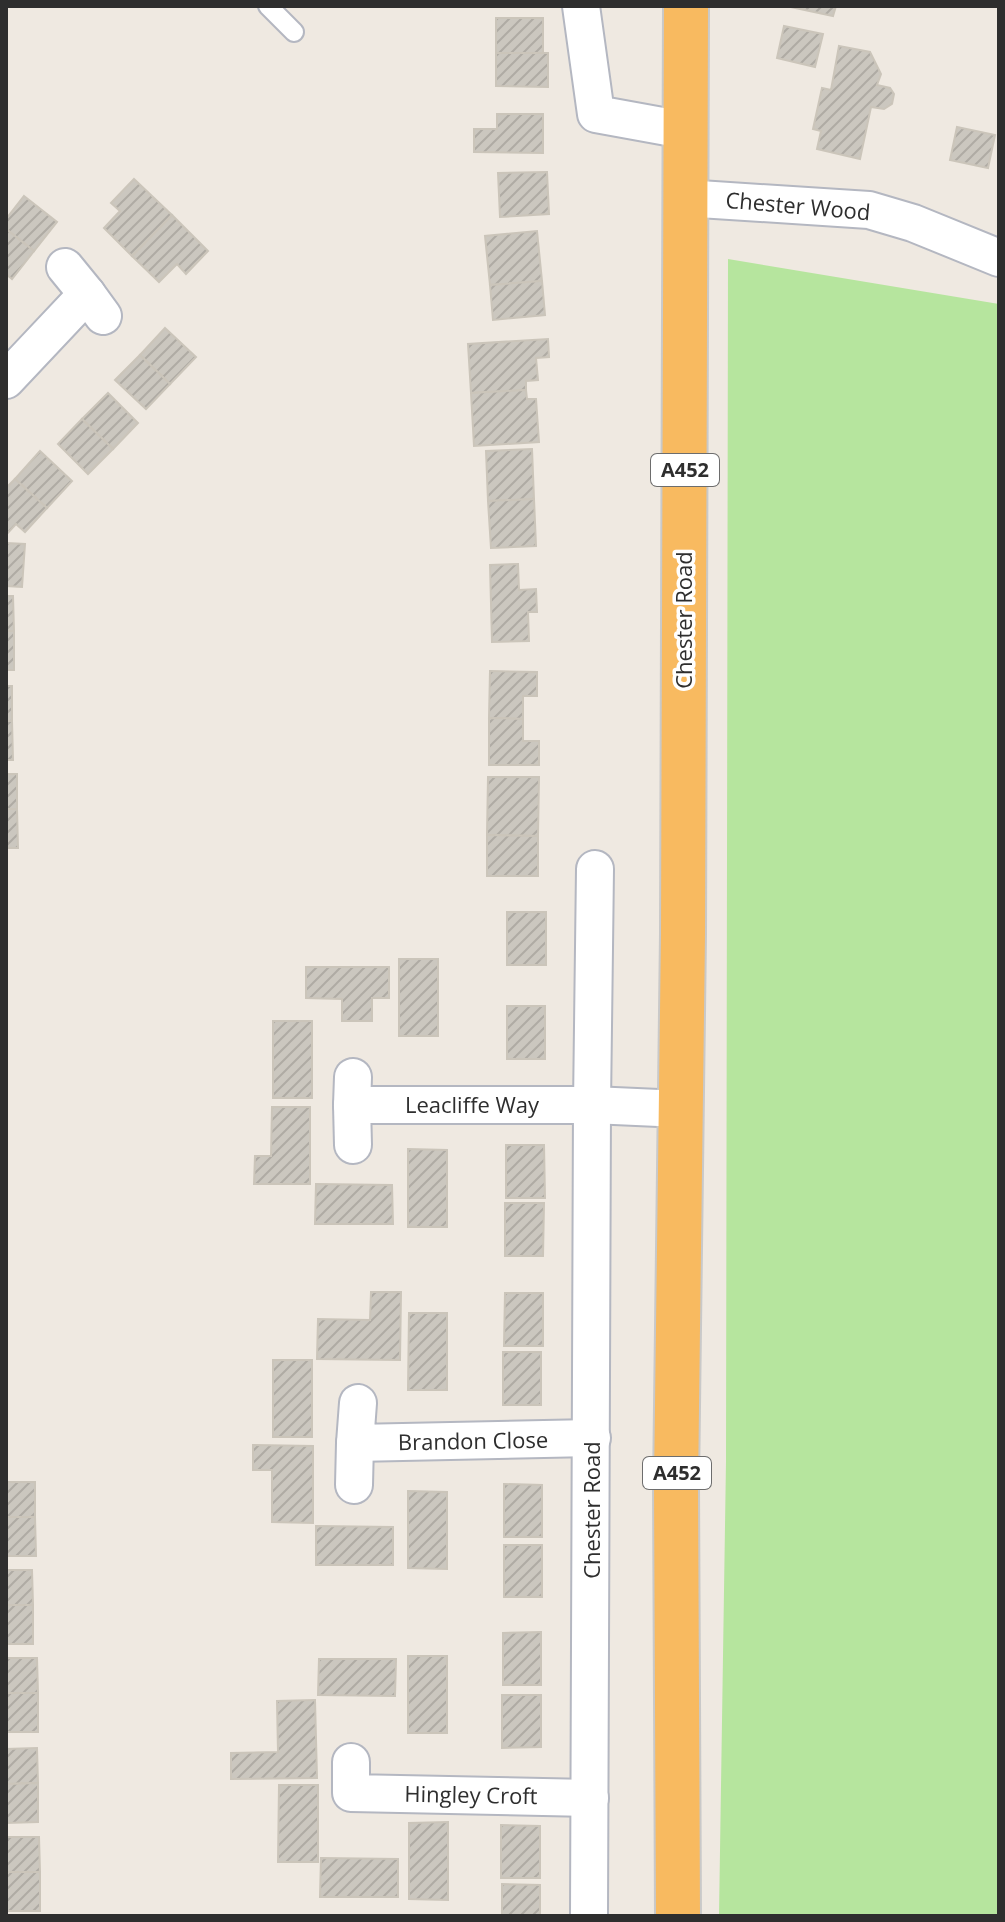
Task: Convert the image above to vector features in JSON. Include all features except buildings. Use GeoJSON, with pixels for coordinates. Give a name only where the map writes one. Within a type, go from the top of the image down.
{"type":"FeatureCollection","features":[{"type":"Feature","properties":{"kind":"highway","name":"Chester Road"},"geometry":{"type":"LineString","coordinates":[[678,1916],[676,1485],[686,402],[686,6]]}},
{"type":"Feature","properties":{"kind":"street"},"geometry":{"type":"LineString","coordinates":[[581,6],[596,114],[684,130]]}},
{"type":"Feature","properties":{"kind":"street","name":"Chester Wood"},"geometry":{"type":"LineString","coordinates":[[684,198],[869,210],[913,223],[999,258]]}},
{"type":"Feature","properties":{"kind":"street"},"geometry":{"type":"LineString","coordinates":[[6,380],[85,292]]}},
{"type":"Feature","properties":{"kind":"street","name":"Chester Road"},"geometry":{"type":"LineString","coordinates":[[589,1916],[595,869]]}},
{"type":"Feature","properties":{"kind":"street","name":"Leacliffe Way"},"geometry":{"type":"LineString","coordinates":[[353,1145],[353,1091],[592,1105]]}},
{"type":"Feature","properties":{"kind":"street"},"geometry":{"type":"LineString","coordinates":[[592,1105],[681,1109]]}},
{"type":"Feature","properties":{"kind":"street"},"geometry":{"type":"LineString","coordinates":[[354,1485],[358,1403]]}},
{"type":"Feature","properties":{"kind":"street","name":"Brandon Close"},"geometry":{"type":"LineString","coordinates":[[355,1443],[592,1438]]}},
{"type":"Feature","properties":{"kind":"street","name":"Hingley Croft"},"geometry":{"type":"LineString","coordinates":[[350,1794],[590,1798]]}},
{"type":"Feature","properties":{"kind":"lane"},"geometry":{"type":"LineString","coordinates":[[268,6],[294,32]]}},
{"type":"Feature","properties":{"kind":"green space"},"geometry":{"type":"Polygon","coordinates":[[[728,259],[999,304],[999,1916],[719,1916],[726,1461],[728,259]]]}}]}
